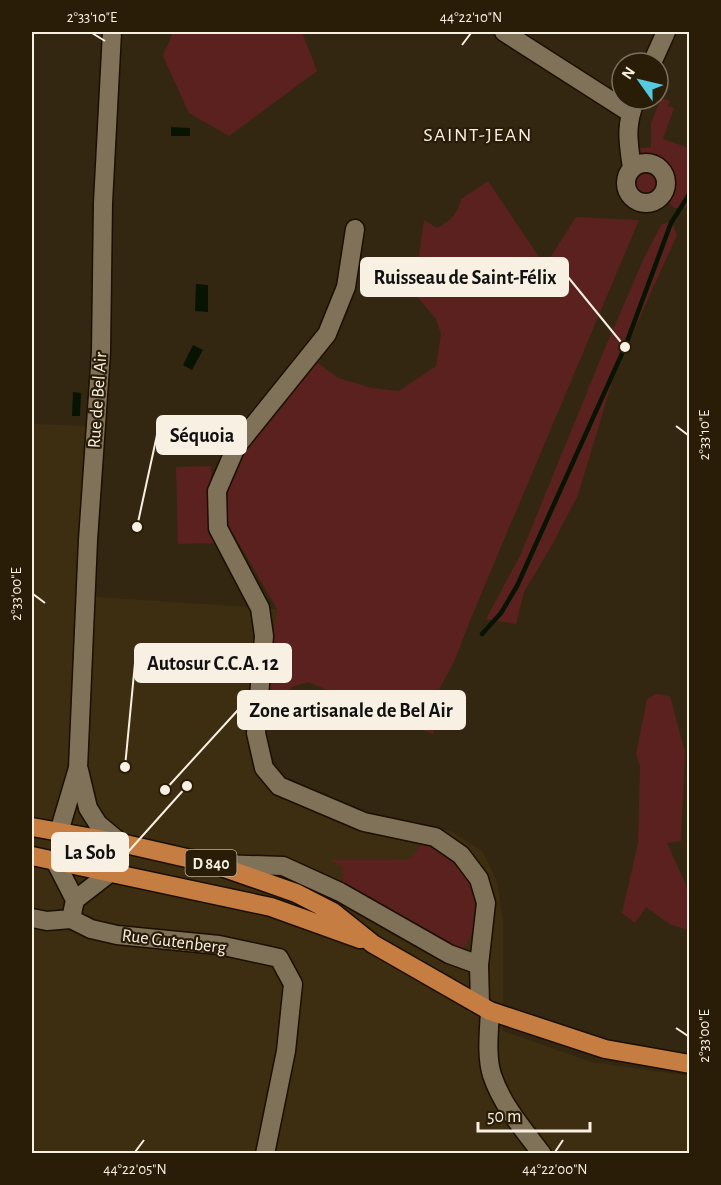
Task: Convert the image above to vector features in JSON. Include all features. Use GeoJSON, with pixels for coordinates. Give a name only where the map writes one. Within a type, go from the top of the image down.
{"type":"FeatureCollection","features":[{"type":"Feature","properties":{"kind":"main road","name":"D 840"},"geometry":{"type":"LineString","coordinates":[[32,827],[122,843],[213,864],[296,893],[333,912],[373,944],[485,1007],[605,1049],[690,1064]]}},
{"type":"Feature","properties":{"kind":"main road","name":"D 840"},"geometry":{"type":"LineString","coordinates":[[32,856],[271,907],[373,944]]}},
{"type":"Feature","properties":{"kind":"street","name":"Rue de Bel Air"},"geometry":{"type":"LineString","coordinates":[[59,832],[78,768],[88,540],[101,352],[103,202],[112,32]]}},
{"type":"Feature","properties":{"kind":"street"},"geometry":{"type":"LineString","coordinates":[[504,32],[610,93]]}},
{"type":"Feature","properties":{"kind":"street"},"geometry":{"type":"LineString","coordinates":[[657,51],[666,32]]}},
{"type":"Feature","properties":{"kind":"street"},"geometry":{"type":"LineString","coordinates":[[631,111],[628,140],[632,168]]}},
{"type":"Feature","properties":{"kind":"street"},"geometry":{"type":"LineString","coordinates":[[355,229],[346,287],[327,334],[236,447],[217,491],[218,528],[260,608],[264,636],[256,733],[264,768],[279,786],[364,822],[435,837],[461,855],[479,879],[486,903],[479,965],[492,1074],[510,1113],[542,1154]]}},
{"type":"Feature","properties":{"kind":"street","name":"Rue de Bel Air"},"geometry":{"type":"LineString","coordinates":[[78,768],[88,808],[98,824],[122,843]]}},
{"type":"Feature","properties":{"kind":"street"},"geometry":{"type":"LineString","coordinates":[[56,861],[75,900],[71,919]]}},
{"type":"Feature","properties":{"kind":"street"},"geometry":{"type":"LineString","coordinates":[[213,864],[283,866],[336,889],[449,954],[479,965]]}},
{"type":"Feature","properties":{"kind":"street"},"geometry":{"type":"LineString","coordinates":[[75,900],[111,872]]}},
{"type":"Feature","properties":{"kind":"street","name":"Rue Gutenberg"},"geometry":{"type":"LineString","coordinates":[[32,918],[46,921],[71,919],[91,929],[117,935],[219,945],[279,958],[293,984],[286,1052],[265,1154]]}},
{"type":"Feature","properties":{"kind":"shaded area"},"geometry":{"type":"Polygon","coordinates":[[[173,32],[302,32],[317,71],[229,136],[189,113],[163,56],[173,32]]]}},
{"type":"Feature","properties":{"kind":"shaded area"},"geometry":{"type":"Polygon","coordinates":[[[670,107],[674,108],[663,139],[689,148],[689,207],[675,208],[665,200],[670,183],[667,168],[657,159],[636,149],[651,147],[651,124],[656,111],[670,111],[670,107]]]}},
{"type":"Feature","properties":{"kind":"shaded area"},"geometry":{"type":"Polygon","coordinates":[[[171,127],[190,128],[190,136],[171,136],[171,127]]]}},
{"type":"Feature","properties":{"kind":"shaded area"},"geometry":{"type":"Polygon","coordinates":[[[645,172],[653,175],[656,183],[653,191],[645,194],[637,191],[634,183],[637,175],[645,172]]]}},
{"type":"Feature","properties":{"kind":"shaded area"},"geometry":{"type":"Polygon","coordinates":[[[488,181],[545,266],[576,217],[639,220],[454,662],[437,693],[433,734],[308,682],[292,687],[272,715],[259,720],[277,609],[228,525],[225,505],[230,481],[245,451],[263,425],[317,362],[338,378],[372,388],[399,391],[436,366],[441,334],[436,319],[399,275],[416,277],[424,220],[437,228],[442,225],[456,213],[461,199],[488,181]]]}},
{"type":"Feature","properties":{"kind":"shaded area"},"geometry":{"type":"Polygon","coordinates":[[[671,221],[677,235],[615,372],[578,495],[524,592],[516,624],[486,619],[520,556],[644,258],[661,225],[671,221]]]}},
{"type":"Feature","properties":{"kind":"shaded area"},"geometry":{"type":"Polygon","coordinates":[[[196,284],[208,285],[208,312],[195,311],[196,284]]]}},
{"type":"Feature","properties":{"kind":"shaded area"},"geometry":{"type":"Polygon","coordinates":[[[193,345],[203,350],[192,370],[183,365],[193,345]]]}},
{"type":"Feature","properties":{"kind":"shaded area"},"geometry":{"type":"Polygon","coordinates":[[[73,392],[81,393],[80,416],[72,416],[73,392]]]}},
{"type":"Feature","properties":{"kind":"shaded area"},"geometry":{"type":"Polygon","coordinates":[[[32,424],[86,426],[81,596],[277,609],[259,720],[260,742],[280,780],[358,814],[451,831],[483,852],[497,882],[503,921],[503,1031],[591,1062],[689,1076],[690,1153],[32,1154],[32,424]]]}},
{"type":"Feature","properties":{"kind":"shaded area"},"geometry":{"type":"Polygon","coordinates":[[[211,466],[214,543],[178,544],[176,467],[211,466]]]}},
{"type":"Feature","properties":{"kind":"shaded area"},"geometry":{"type":"Polygon","coordinates":[[[656,694],[670,696],[685,752],[681,841],[667,843],[689,892],[688,930],[669,924],[646,907],[635,923],[622,913],[638,843],[640,766],[636,754],[647,699],[656,694]]]}},
{"type":"Feature","properties":{"kind":"shaded area"},"geometry":{"type":"Polygon","coordinates":[[[422,843],[448,854],[463,871],[473,891],[477,911],[476,921],[469,940],[462,949],[439,940],[342,886],[343,867],[330,860],[410,859],[422,843]]]}},
{"type":"Feature","properties":{"kind":"waterway"},"geometry":{"type":"LineString","coordinates":[[482,634],[501,613],[517,586],[625,347],[671,223],[690,193]]}},
{"type":"Feature","properties":{"kind":"place","name":"Ruisseau de Saint-Félix"},"geometry":{"type":"Point","coordinates":[625,347]}},
{"type":"Feature","properties":{"kind":"place","name":"Séquoia"},"geometry":{"type":"Point","coordinates":[137,527]}},
{"type":"Feature","properties":{"kind":"place","name":"Autosur C.C.A. 12"},"geometry":{"type":"Point","coordinates":[125,767]}},
{"type":"Feature","properties":{"kind":"place","name":"La Sob"},"geometry":{"type":"Point","coordinates":[187,786]}},
{"type":"Feature","properties":{"kind":"place","name":"Zone artisanale de Bel Air"},"geometry":{"type":"Point","coordinates":[165,790]}},
{"type":"Feature","properties":{"kind":"district","name":"SAINT-JEAN"},"geometry":{"type":"Point","coordinates":[478,134]}}]}
